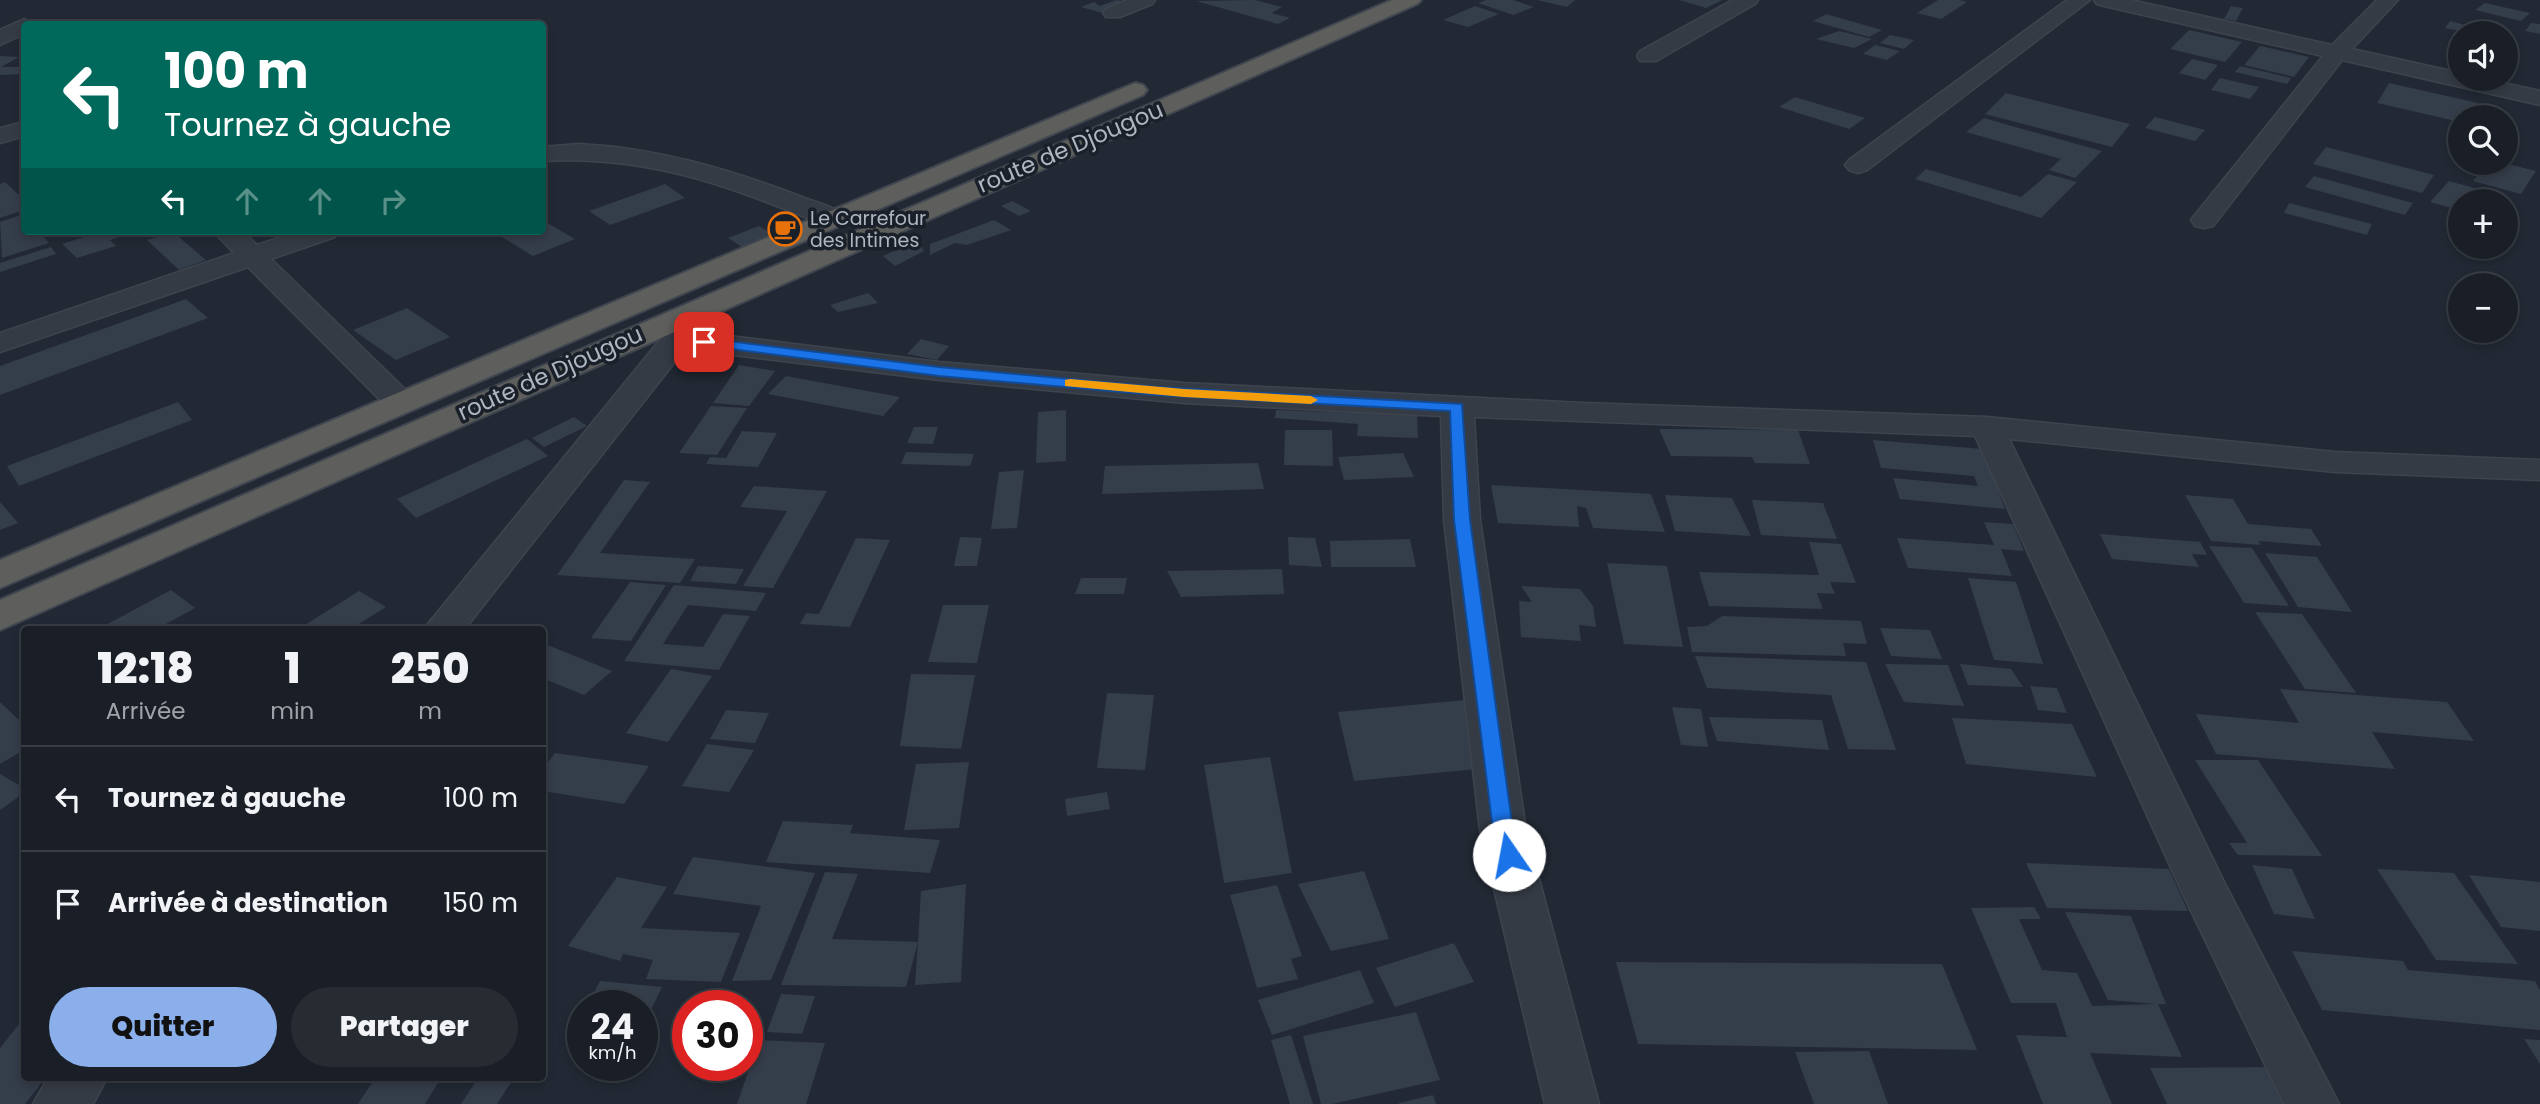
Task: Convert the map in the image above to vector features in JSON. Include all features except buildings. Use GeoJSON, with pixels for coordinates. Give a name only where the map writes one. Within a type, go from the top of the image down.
{"type":"FeatureCollection","features":[{"type":"Feature","properties":{"kind":"highway","name":"route de Djougou"},"geometry":{"type":"LineString","coordinates":[[0,616],[161,524],[401,403],[1062,120],[1358,0]]}},
{"type":"Feature","properties":{"kind":"highway","name":"route de Djougou"},"geometry":{"type":"LineString","coordinates":[[0,575],[161,524],[701,308],[1410,0]]}},
{"type":"Feature","properties":{"kind":"street"},"geometry":{"type":"LineString","coordinates":[[1113,13],[1145,0]]}},
{"type":"Feature","properties":{"kind":"street"},"geometry":{"type":"LineString","coordinates":[[1648,56],[1748,0]]}},
{"type":"Feature","properties":{"kind":"street"},"geometry":{"type":"LineString","coordinates":[[1858,165],[2080,0]]}},
{"type":"Feature","properties":{"kind":"street"},"geometry":{"type":"LineString","coordinates":[[2104,0],[2540,98]]}},
{"type":"Feature","properties":{"kind":"street"},"geometry":{"type":"LineString","coordinates":[[2204,220],[2337,52],[2388,0]]}},
{"type":"Feature","properties":{"kind":"street"},"geometry":{"type":"LineString","coordinates":[[0,38],[21,27]]}},
{"type":"Feature","properties":{"kind":"street"},"geometry":{"type":"LineString","coordinates":[[0,136],[21,129]]}},
{"type":"Feature","properties":{"kind":"street"},"geometry":{"type":"LineString","coordinates":[[546,154],[607,152],[664,162],[763,190],[831,218]]}},
{"type":"Feature","properties":{"kind":"street"},"geometry":{"type":"LineString","coordinates":[[230,235],[401,403]]}},
{"type":"Feature","properties":{"kind":"street"},"geometry":{"type":"LineString","coordinates":[[0,343],[314,235]]}},
{"type":"Feature","properties":{"kind":"street"},"geometry":{"type":"LineString","coordinates":[[446,626],[701,308]]}},
{"type":"Feature","properties":{"kind":"street"},"geometry":{"type":"LineString","coordinates":[[678,339],[939,372],[1157,391],[1457,407],[1987,427],[2336,461],[2540,470]]}},
{"type":"Feature","properties":{"kind":"street"},"geometry":{"type":"LineString","coordinates":[[1457,407],[1462,520],[1503,830],[1572,1104]]}},
{"type":"Feature","properties":{"kind":"street"},"geometry":{"type":"LineString","coordinates":[[1987,427],[2204,890],[2312,1104]]}},
{"type":"Feature","properties":{"kind":"street"},"geometry":{"type":"LineString","coordinates":[[60,1104],[79,1081]]}},
{"type":"Feature","properties":{"kind":"slow traffic"},"geometry":{"type":"LineString","coordinates":[[1070,383],[1311,400]]}},
{"type":"Feature","properties":{"kind":"place","name":"Le Carrefour des Intimes"},"geometry":{"type":"Point","coordinates":[785,229]}},
{"type":"Feature","properties":{"kind":"route"},"geometry":{"type":"LineString","coordinates":[[704,342],[939,372],[1157,391],[1457,407],[1462,520],[1503,830],[1509,855]]}}]}
